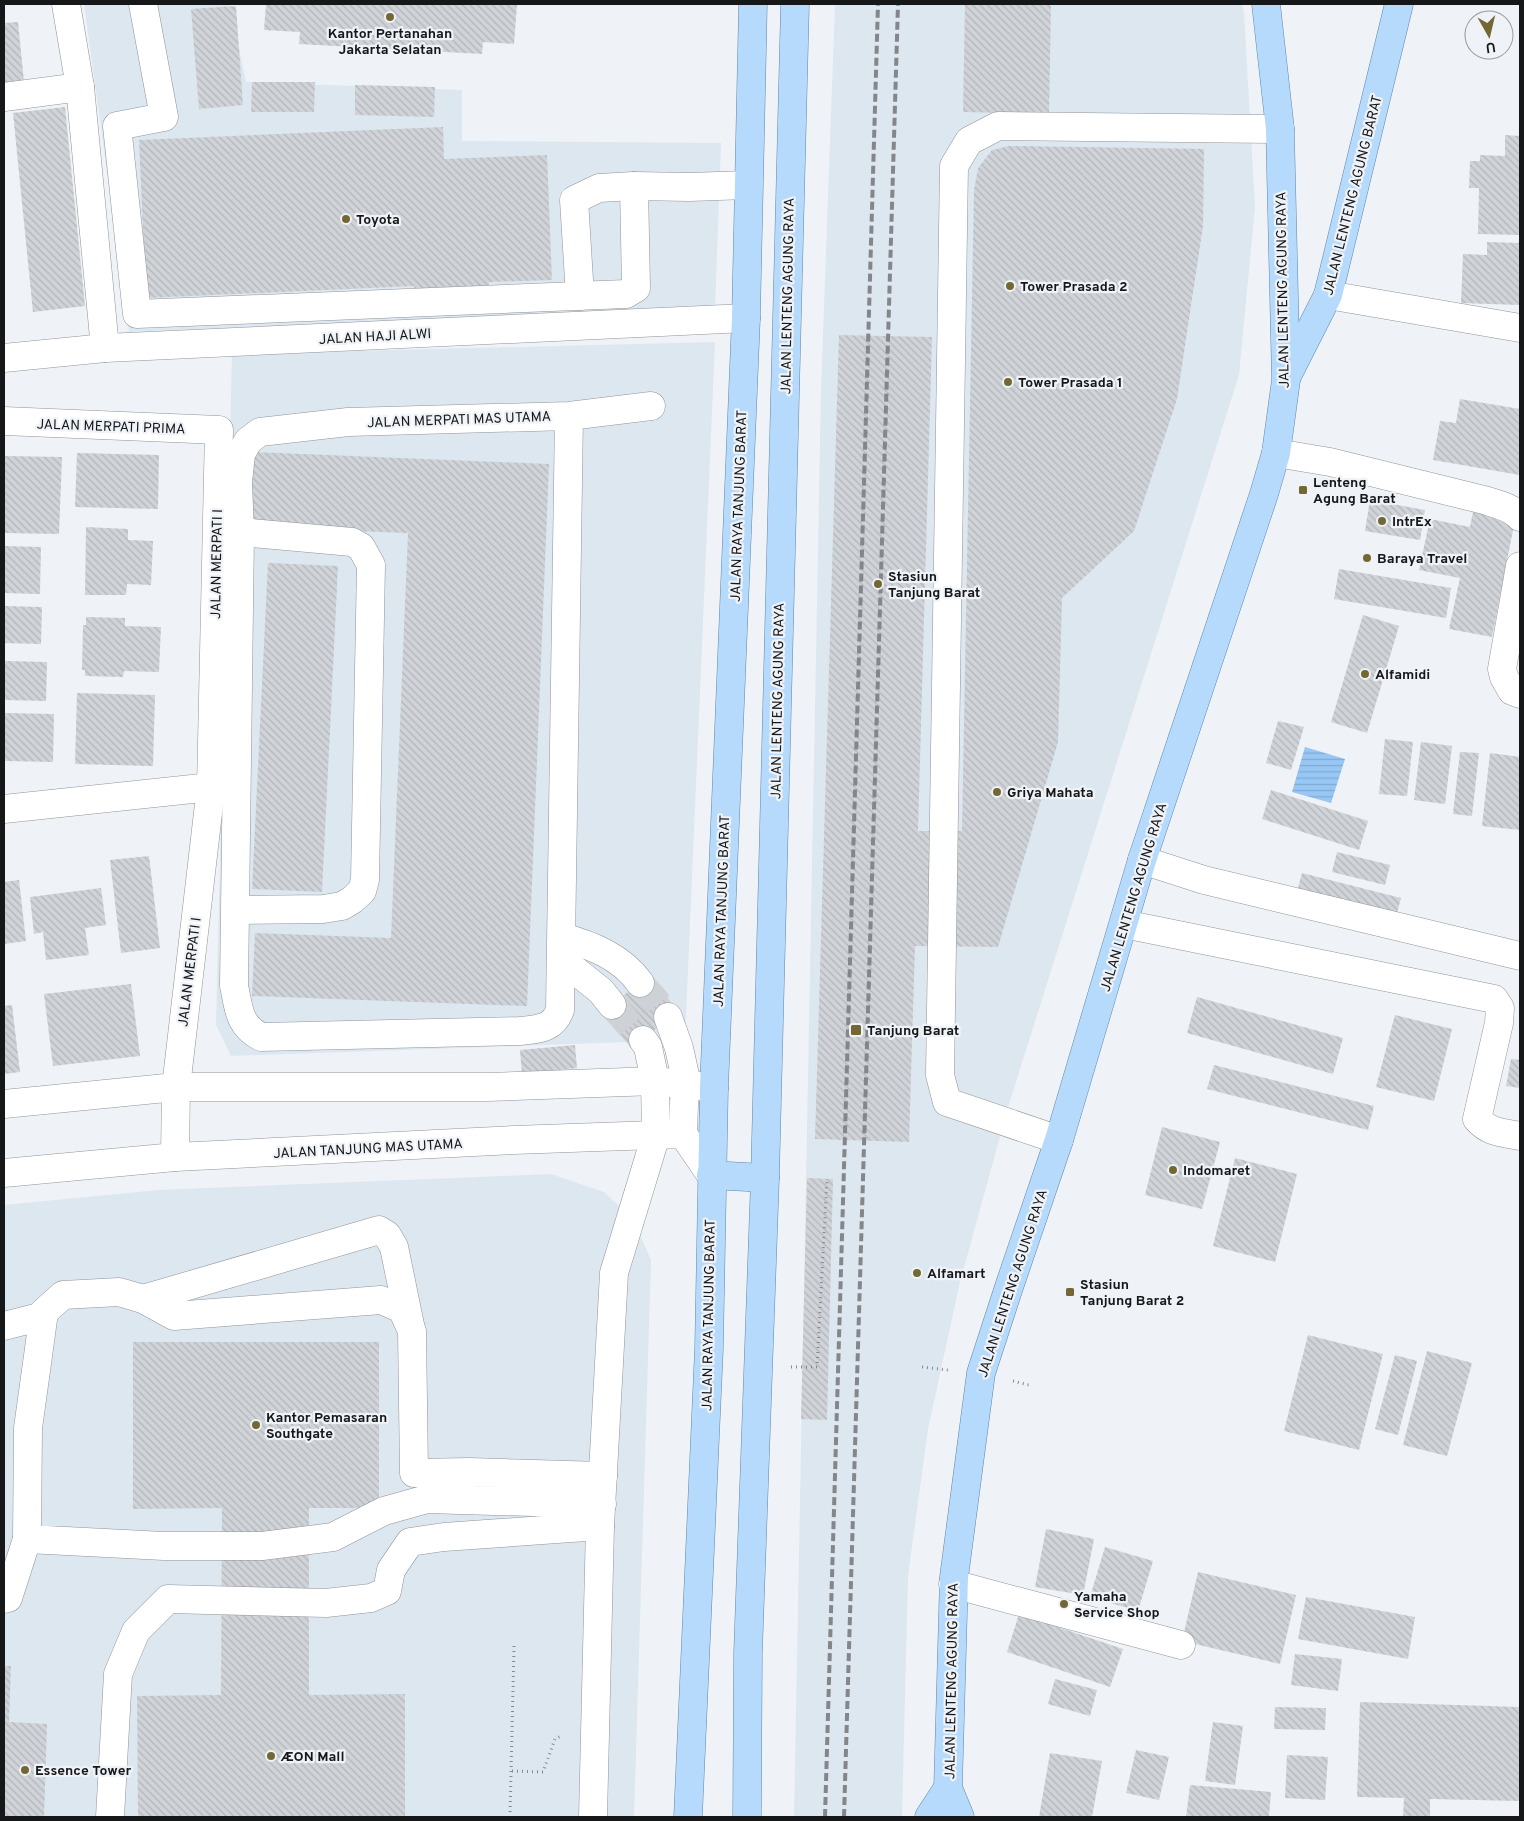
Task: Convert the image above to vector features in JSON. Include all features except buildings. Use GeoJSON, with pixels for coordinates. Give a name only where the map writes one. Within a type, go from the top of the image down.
{"type":"FeatureCollection","features":[{"type":"Feature","properties":{"kind":"main road","name":"JALAN RAYA TANJUNG BARAT"},"geometry":{"type":"LineString","coordinates":[[688,1817],[709,1348],[714,1088],[746,318],[752,4]]}},
{"type":"Feature","properties":{"kind":"main road","name":"JALAN LENTENG AGUNG RAYA"},"geometry":{"type":"LineString","coordinates":[[747,1817],[748,1653],[765,1178],[794,4]]}},
{"type":"Feature","properties":{"kind":"main road","name":"JALAN LENTENG AGUNG RAYA"},"geometry":{"type":"LineString","coordinates":[[960,1817],[948,1788],[953,1584],[981,1373],[1059,1140],[1142,860],[1276,453],[1286,380],[1280,129],[1266,4]]}},
{"type":"Feature","properties":{"kind":"main road","name":"JALAN LENTENG AGUNG BARAT"},"geometry":{"type":"LineString","coordinates":[[1286,380],[1328,295],[1399,4]]}},
{"type":"Feature","properties":{"kind":"main road"},"geometry":{"type":"LineString","coordinates":[[711,1175],[765,1178]]}},
{"type":"Feature","properties":{"kind":"main road","name":"JALAN LENTENG AGUNG RAYA"},"geometry":{"type":"LineString","coordinates":[[929,1817],[948,1788]]}},
{"type":"Feature","properties":{"kind":"street"},"geometry":{"type":"LineString","coordinates":[[66,4],[80,87],[105,348]]}},
{"type":"Feature","properties":{"kind":"street"},"geometry":{"type":"LineString","coordinates":[[143,4],[164,116],[117,126],[136,314],[626,294],[636,288],[634,186]]}},
{"type":"Feature","properties":{"kind":"street"},"geometry":{"type":"LineString","coordinates":[[4,97],[80,87]]}},
{"type":"Feature","properties":{"kind":"street"},"geometry":{"type":"LineString","coordinates":[[1059,1140],[947,1102],[940,1075],[954,166],[969,141],[998,126],[1280,129]]}},
{"type":"Feature","properties":{"kind":"street"},"geometry":{"type":"LineString","coordinates":[[580,296],[574,200],[600,188],[748,185]]}},
{"type":"Feature","properties":{"kind":"street"},"geometry":{"type":"LineString","coordinates":[[1328,295],[1520,328]]}},
{"type":"Feature","properties":{"kind":"street","name":"JALAN HAJI ALWI"},"geometry":{"type":"LineString","coordinates":[[4,358],[105,348],[746,318]]}},
{"type":"Feature","properties":{"kind":"street","name":"JALAN MERPATI MAS UTAMA"},"geometry":{"type":"LineString","coordinates":[[240,532],[238,482],[241,454],[248,441],[266,431],[348,422],[569,416],[651,406]]}},
{"type":"Feature","properties":{"kind":"street"},"geometry":{"type":"LineString","coordinates":[[236,910],[323,909],[342,906],[352,900],[362,890],[365,880],[371,565],[362,547],[352,542],[240,532],[234,986],[240,1014],[250,1031],[261,1037],[520,1031],[541,1028],[557,1020],[560,1010],[569,416]]}},
{"type":"Feature","properties":{"kind":"street","name":"JALAN MERPATI PRIMA"},"geometry":{"type":"LineString","coordinates":[[4,421],[219,430]]}},
{"type":"Feature","properties":{"kind":"street","name":"JALAN MERPATI I"},"geometry":{"type":"LineString","coordinates":[[175,1157],[176,1087],[211,787],[219,430]]}},
{"type":"Feature","properties":{"kind":"street"},"geometry":{"type":"LineString","coordinates":[[1276,453],[1330,462],[1484,500],[1505,507],[1517,513],[1520,518]]}},
{"type":"Feature","properties":{"kind":"street"},"geometry":{"type":"LineString","coordinates":[[1520,566],[1502,669],[1512,692],[1520,694]]}},
{"type":"Feature","properties":{"kind":"street"},"geometry":{"type":"LineString","coordinates":[[4,809],[211,787]]}},
{"type":"Feature","properties":{"kind":"street"},"geometry":{"type":"LineString","coordinates":[[1142,860],[1204,880],[1520,956]]}},
{"type":"Feature","properties":{"kind":"street"},"geometry":{"type":"LineString","coordinates":[[1124,924],[1494,999],[1500,1008],[1499,1023],[1477,1119],[1483,1126],[1491,1130],[1520,1136]]}},
{"type":"Feature","properties":{"kind":"street"},"geometry":{"type":"LineString","coordinates":[[561,948],[585,944],[611,957],[633,973],[640,983]]}},
{"type":"Feature","properties":{"kind":"street"},"geometry":{"type":"LineString","coordinates":[[561,948],[612,1005]]}},
{"type":"Feature","properties":{"kind":"street"},"geometry":{"type":"LineString","coordinates":[[668,1018],[679,1048],[685,1075],[683,1134],[711,1175]]}},
{"type":"Feature","properties":{"kind":"street"},"geometry":{"type":"LineString","coordinates":[[593,1817],[601,1515],[614,1273],[656,1135],[655,1081],[648,1047],[643,1040]]}},
{"type":"Feature","properties":{"kind":"street"},"geometry":{"type":"LineString","coordinates":[[4,1104],[176,1087],[488,1087],[655,1081],[684,1086],[714,1088]]}},
{"type":"Feature","properties":{"kind":"street","name":"JALAN TANJUNG MAS UTAMA"},"geometry":{"type":"LineString","coordinates":[[4,1173],[175,1157],[514,1140],[683,1134]]}},
{"type":"Feature","properties":{"kind":"street"},"geometry":{"type":"LineString","coordinates":[[143,1298],[379,1230],[387,1235],[394,1247],[412,1331],[414,1473],[469,1472],[603,1476]]}},
{"type":"Feature","properties":{"kind":"street"},"geometry":{"type":"LineString","coordinates":[[4,1599],[8,1598],[27,1539],[28,1428],[44,1312],[63,1294],[119,1292],[143,1298],[174,1316],[381,1300],[402,1309],[412,1331]]}},
{"type":"Feature","properties":{"kind":"street"},"geometry":{"type":"LineString","coordinates":[[4,1326],[44,1316]]}},
{"type":"Feature","properties":{"kind":"street"},"geometry":{"type":"LineString","coordinates":[[27,1539],[164,1546],[262,1546],[333,1538],[384,1511],[426,1499],[601,1515]]}},
{"type":"Feature","properties":{"kind":"street"},"geometry":{"type":"LineString","coordinates":[[110,1817],[118,1674],[136,1631],[168,1599],[326,1603],[370,1598],[387,1591],[391,1570],[410,1542],[601,1515]]}},
{"type":"Feature","properties":{"kind":"street"},"geometry":{"type":"LineString","coordinates":[[953,1584],[1181,1645]]}},
{"type":"Feature","properties":{"kind":"path"},"geometry":{"type":"LineString","coordinates":[[758,1366],[817,1367],[827,1179]]}},
{"type":"Feature","properties":{"kind":"path"},"geometry":{"type":"LineString","coordinates":[[510,1817],[514,1646]]}},
{"type":"Feature","properties":{"kind":"path"},"geometry":{"type":"LineString","coordinates":[[511,1771],[543,1772],[555,1739],[578,1728],[595,1729]]}},
{"type":"Feature","properties":{"kind":"shaded area"},"geometry":{"type":"Polygon","coordinates":[[[84,4],[230,4],[246,82],[462,90],[462,141],[721,143],[715,308],[129,332],[84,4]]]}},
{"type":"Feature","properties":{"kind":"shaded area"},"geometry":{"type":"Polygon","coordinates":[[[835,4],[1242,4],[1255,207],[1239,375],[1009,1104],[960,1282],[928,1429],[908,1576],[902,1817],[794,1817],[821,390],[835,4]]]}},
{"type":"Feature","properties":{"kind":"shaded area"},"geometry":{"type":"Polygon","coordinates":[[[715,342],[685,1040],[231,1056],[216,1025],[232,354],[715,342]]]}},
{"type":"Feature","properties":{"kind":"shaded area"},"geometry":{"type":"Polygon","coordinates":[[[551,1174],[604,1192],[633,1219],[651,1260],[634,1817],[4,1817],[4,1205],[158,1190],[551,1174]]]}},
{"type":"Feature","properties":{"kind":"water"},"geometry":{"type":"Polygon","coordinates":[[[1305,747],[1345,759],[1331,803],[1292,792],[1305,747]]]}},
{"type":"Feature","properties":{"kind":"tunnel"},"geometry":{"type":"LineString","coordinates":[[640,983],[668,1017]]}},
{"type":"Feature","properties":{"kind":"tunnel"},"geometry":{"type":"LineString","coordinates":[[612,1005],[643,1040]]}},
{"type":"Feature","properties":{"kind":"railway"},"geometry":{"type":"LineString","coordinates":[[825,1817],[878,4]]}},
{"type":"Feature","properties":{"kind":"railway"},"geometry":{"type":"LineString","coordinates":[[844,1817],[898,4]]}},
{"type":"Feature","properties":{"kind":"place","name":"Kantor Pertanahan Jakarta Selatan"},"geometry":{"type":"Point","coordinates":[390,17]}},
{"type":"Feature","properties":{"kind":"place","name":"Toyota"},"geometry":{"type":"Point","coordinates":[346,219]}},
{"type":"Feature","properties":{"kind":"place","name":"Tower Prasada 2"},"geometry":{"type":"Point","coordinates":[1010,286]}},
{"type":"Feature","properties":{"kind":"place","name":"Tower Prasada 1"},"geometry":{"type":"Point","coordinates":[1008,382]}},
{"type":"Feature","properties":{"kind":"place","name":"Lenteng Agung Barat"},"geometry":{"type":"Point","coordinates":[1303,490]}},
{"type":"Feature","properties":{"kind":"place","name":"IntrEx"},"geometry":{"type":"Point","coordinates":[1382,521]}},
{"type":"Feature","properties":{"kind":"place","name":"Baraya Travel"},"geometry":{"type":"Point","coordinates":[1367,558]}},
{"type":"Feature","properties":{"kind":"place","name":"Stasiun Tanjung Barat"},"geometry":{"type":"Point","coordinates":[878,584]}},
{"type":"Feature","properties":{"kind":"place","name":"Alfamidi"},"geometry":{"type":"Point","coordinates":[1365,674]}},
{"type":"Feature","properties":{"kind":"place","name":"Griya Mahata"},"geometry":{"type":"Point","coordinates":[997,792]}},
{"type":"Feature","properties":{"kind":"place","name":"Tanjung Barat"},"geometry":{"type":"Point","coordinates":[856,1030]}},
{"type":"Feature","properties":{"kind":"place","name":"Indomaret"},"geometry":{"type":"Point","coordinates":[1173,1170]}},
{"type":"Feature","properties":{"kind":"place","name":"Alfamart"},"geometry":{"type":"Point","coordinates":[917,1273]}},
{"type":"Feature","properties":{"kind":"place","name":"Stasiun Tanjung Barat 2"},"geometry":{"type":"Point","coordinates":[1070,1292]}},
{"type":"Feature","properties":{"kind":"place","name":"Kantor Pemasaran Southgate"},"geometry":{"type":"Point","coordinates":[256,1425]}},
{"type":"Feature","properties":{"kind":"place","name":"Yamaha Service Shop"},"geometry":{"type":"Point","coordinates":[1064,1604]}},
{"type":"Feature","properties":{"kind":"place","name":"ÆON Mall"},"geometry":{"type":"Point","coordinates":[271,1756]}},
{"type":"Feature","properties":{"kind":"place","name":"Essence Tower"},"geometry":{"type":"Point","coordinates":[25,1770]}}]}
